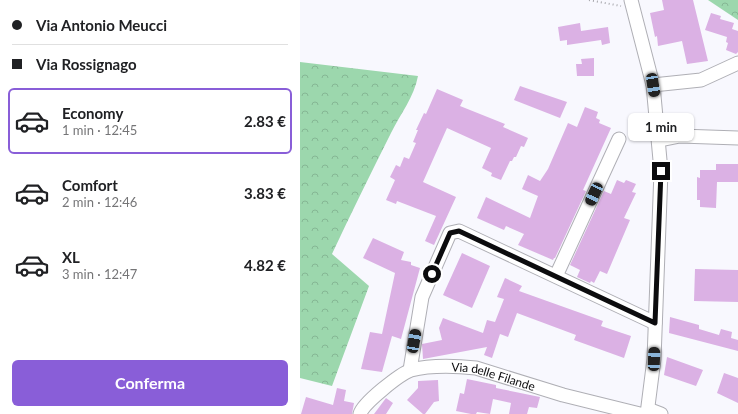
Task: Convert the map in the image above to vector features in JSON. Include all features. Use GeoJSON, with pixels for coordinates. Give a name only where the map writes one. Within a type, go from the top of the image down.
{"type":"FeatureCollection","features":[{"type":"Feature","properties":{"kind":"street"},"geometry":{"type":"LineString","coordinates":[[627,3],[653,85],[660,140],[661,171],[653,372],[645,412]]}},
{"type":"Feature","properties":{"kind":"street"},"geometry":{"type":"LineString","coordinates":[[653,85],[700,80],[738,63]]}},
{"type":"Feature","properties":{"kind":"street"},"geometry":{"type":"LineString","coordinates":[[660,140],[680,136],[738,138]]}},
{"type":"Feature","properties":{"kind":"street"},"geometry":{"type":"LineString","coordinates":[[556,276],[619,139]]}},
{"type":"Feature","properties":{"kind":"street"},"geometry":{"type":"LineString","coordinates":[[360,414],[370,400],[410,370],[422,297],[450,233],[459,231],[655,323]]}},
{"type":"Feature","properties":{"kind":"street","name":"Via delle Filande"},"geometry":{"type":"LineString","coordinates":[[410,370],[439,367],[476,368],[563,395],[661,414]]}},
{"type":"Feature","properties":{"kind":"path"},"geometry":{"type":"LineString","coordinates":[[589,0],[627,3]]}},
{"type":"Feature","properties":{"kind":"path"},"geometry":{"type":"LineString","coordinates":[[620,0],[627,3]]}},
{"type":"Feature","properties":{"kind":"green space"},"geometry":{"type":"Polygon","coordinates":[[[708,0],[738,0],[738,20],[708,0]]]}},
{"type":"Feature","properties":{"kind":"green space"},"geometry":{"type":"Polygon","coordinates":[[[300,62],[418,76],[414,91],[391,133],[332,254],[369,286],[332,386],[300,378],[300,62]]]}},
{"type":"Feature","properties":{"kind":"building"},"geometry":{"type":"Polygon","coordinates":[[[662,0],[693,0],[708,61],[687,64],[682,41],[658,46],[657,36],[655,37],[650,13],[664,10],[662,0]]]}},
{"type":"Feature","properties":{"kind":"building"},"geometry":{"type":"Polygon","coordinates":[[[711,13],[721,16],[720,19],[734,23],[732,29],[738,31],[738,52],[736,54],[726,50],[728,43],[726,42],[727,37],[705,30],[711,13]]]}},
{"type":"Feature","properties":{"kind":"building"},"geometry":{"type":"Polygon","coordinates":[[[580,23],[581,31],[608,27],[610,43],[602,45],[601,40],[567,45],[567,40],[560,41],[558,27],[580,23]]]}},
{"type":"Feature","properties":{"kind":"building"},"geometry":{"type":"Polygon","coordinates":[[[594,58],[594,76],[577,76],[576,64],[582,64],[581,59],[594,58]]]}},
{"type":"Feature","properties":{"kind":"building"},"geometry":{"type":"Polygon","coordinates":[[[520,86],[567,102],[560,118],[514,100],[520,86]]]}},
{"type":"Feature","properties":{"kind":"building"},"geometry":{"type":"Polygon","coordinates":[[[437,89],[463,100],[460,106],[505,124],[503,127],[528,138],[524,147],[521,146],[516,157],[510,161],[501,180],[491,176],[492,173],[482,168],[491,148],[447,128],[423,182],[456,197],[434,245],[425,241],[436,216],[397,201],[396,204],[386,200],[395,180],[390,177],[396,165],[400,167],[404,157],[409,159],[416,143],[413,142],[418,130],[416,130],[424,113],[426,114],[437,89]]]}},
{"type":"Feature","properties":{"kind":"building"},"geometry":{"type":"Polygon","coordinates":[[[585,107],[598,112],[596,118],[600,120],[599,123],[611,128],[583,190],[586,191],[553,260],[518,245],[524,234],[506,226],[504,230],[477,218],[486,197],[530,218],[538,196],[522,189],[528,175],[540,181],[548,169],[568,123],[577,127],[585,107]]]}},
{"type":"Feature","properties":{"kind":"building"},"geometry":{"type":"Polygon","coordinates":[[[716,164],[738,164],[738,182],[717,182],[716,208],[700,207],[700,200],[697,200],[697,177],[700,178],[700,170],[716,170],[716,164]]]}},
{"type":"Feature","properties":{"kind":"building"},"geometry":{"type":"Polygon","coordinates":[[[617,180],[624,183],[626,180],[636,184],[632,192],[636,193],[624,218],[630,220],[607,274],[600,271],[594,283],[591,281],[590,283],[577,277],[580,270],[570,265],[604,191],[611,194],[617,180]]]}},
{"type":"Feature","properties":{"kind":"building"},"geometry":{"type":"Polygon","coordinates":[[[373,238],[404,252],[401,260],[411,262],[411,265],[420,268],[401,339],[392,336],[382,372],[361,369],[370,332],[382,334],[395,273],[363,258],[373,238]]]}},
{"type":"Feature","properties":{"kind":"building"},"geometry":{"type":"Polygon","coordinates":[[[462,253],[490,266],[472,308],[443,295],[462,253]]]}},
{"type":"Feature","properties":{"kind":"building"},"geometry":{"type":"Polygon","coordinates":[[[695,269],[738,270],[738,302],[694,301],[695,269]]]}},
{"type":"Feature","properties":{"kind":"building"},"geometry":{"type":"Polygon","coordinates":[[[505,278],[522,286],[519,291],[603,321],[601,326],[631,336],[624,358],[574,340],[576,335],[517,313],[508,337],[500,334],[492,358],[484,355],[487,347],[423,359],[422,344],[442,340],[439,328],[443,318],[483,333],[487,320],[495,322],[504,299],[497,297],[505,278]]]}},
{"type":"Feature","properties":{"kind":"building"},"geometry":{"type":"Polygon","coordinates":[[[670,317],[699,325],[699,329],[719,335],[721,329],[732,332],[731,338],[738,340],[738,351],[669,333],[670,317]]]}},
{"type":"Feature","properties":{"kind":"building"},"geometry":{"type":"Polygon","coordinates":[[[667,357],[703,370],[696,386],[664,375],[667,357]]]}},
{"type":"Feature","properties":{"kind":"building"},"geometry":{"type":"Polygon","coordinates":[[[724,373],[738,378],[738,403],[717,393],[724,373]]]}},
{"type":"Feature","properties":{"kind":"building"},"geometry":{"type":"Polygon","coordinates":[[[467,379],[496,385],[496,388],[540,397],[537,408],[529,407],[527,414],[509,414],[511,403],[493,399],[490,414],[477,412],[476,414],[471,414],[456,411],[460,393],[464,394],[467,379]]]}},
{"type":"Feature","properties":{"kind":"building"},"geometry":{"type":"Polygon","coordinates":[[[438,380],[439,401],[434,402],[425,414],[423,414],[407,400],[418,388],[418,381],[438,380]]]}},
{"type":"Feature","properties":{"kind":"building"},"geometry":{"type":"Polygon","coordinates":[[[337,388],[346,390],[344,401],[354,403],[352,414],[301,414],[306,397],[333,405],[337,388]]]}},
{"type":"Feature","properties":{"kind":"building"},"geometry":{"type":"Polygon","coordinates":[[[386,398],[393,403],[386,414],[374,414],[386,398]]]}},
{"type":"Feature","properties":{"kind":"route"},"geometry":{"type":"LineString","coordinates":[[432,274],[450,233],[459,231],[655,323],[661,171]]}}]}
